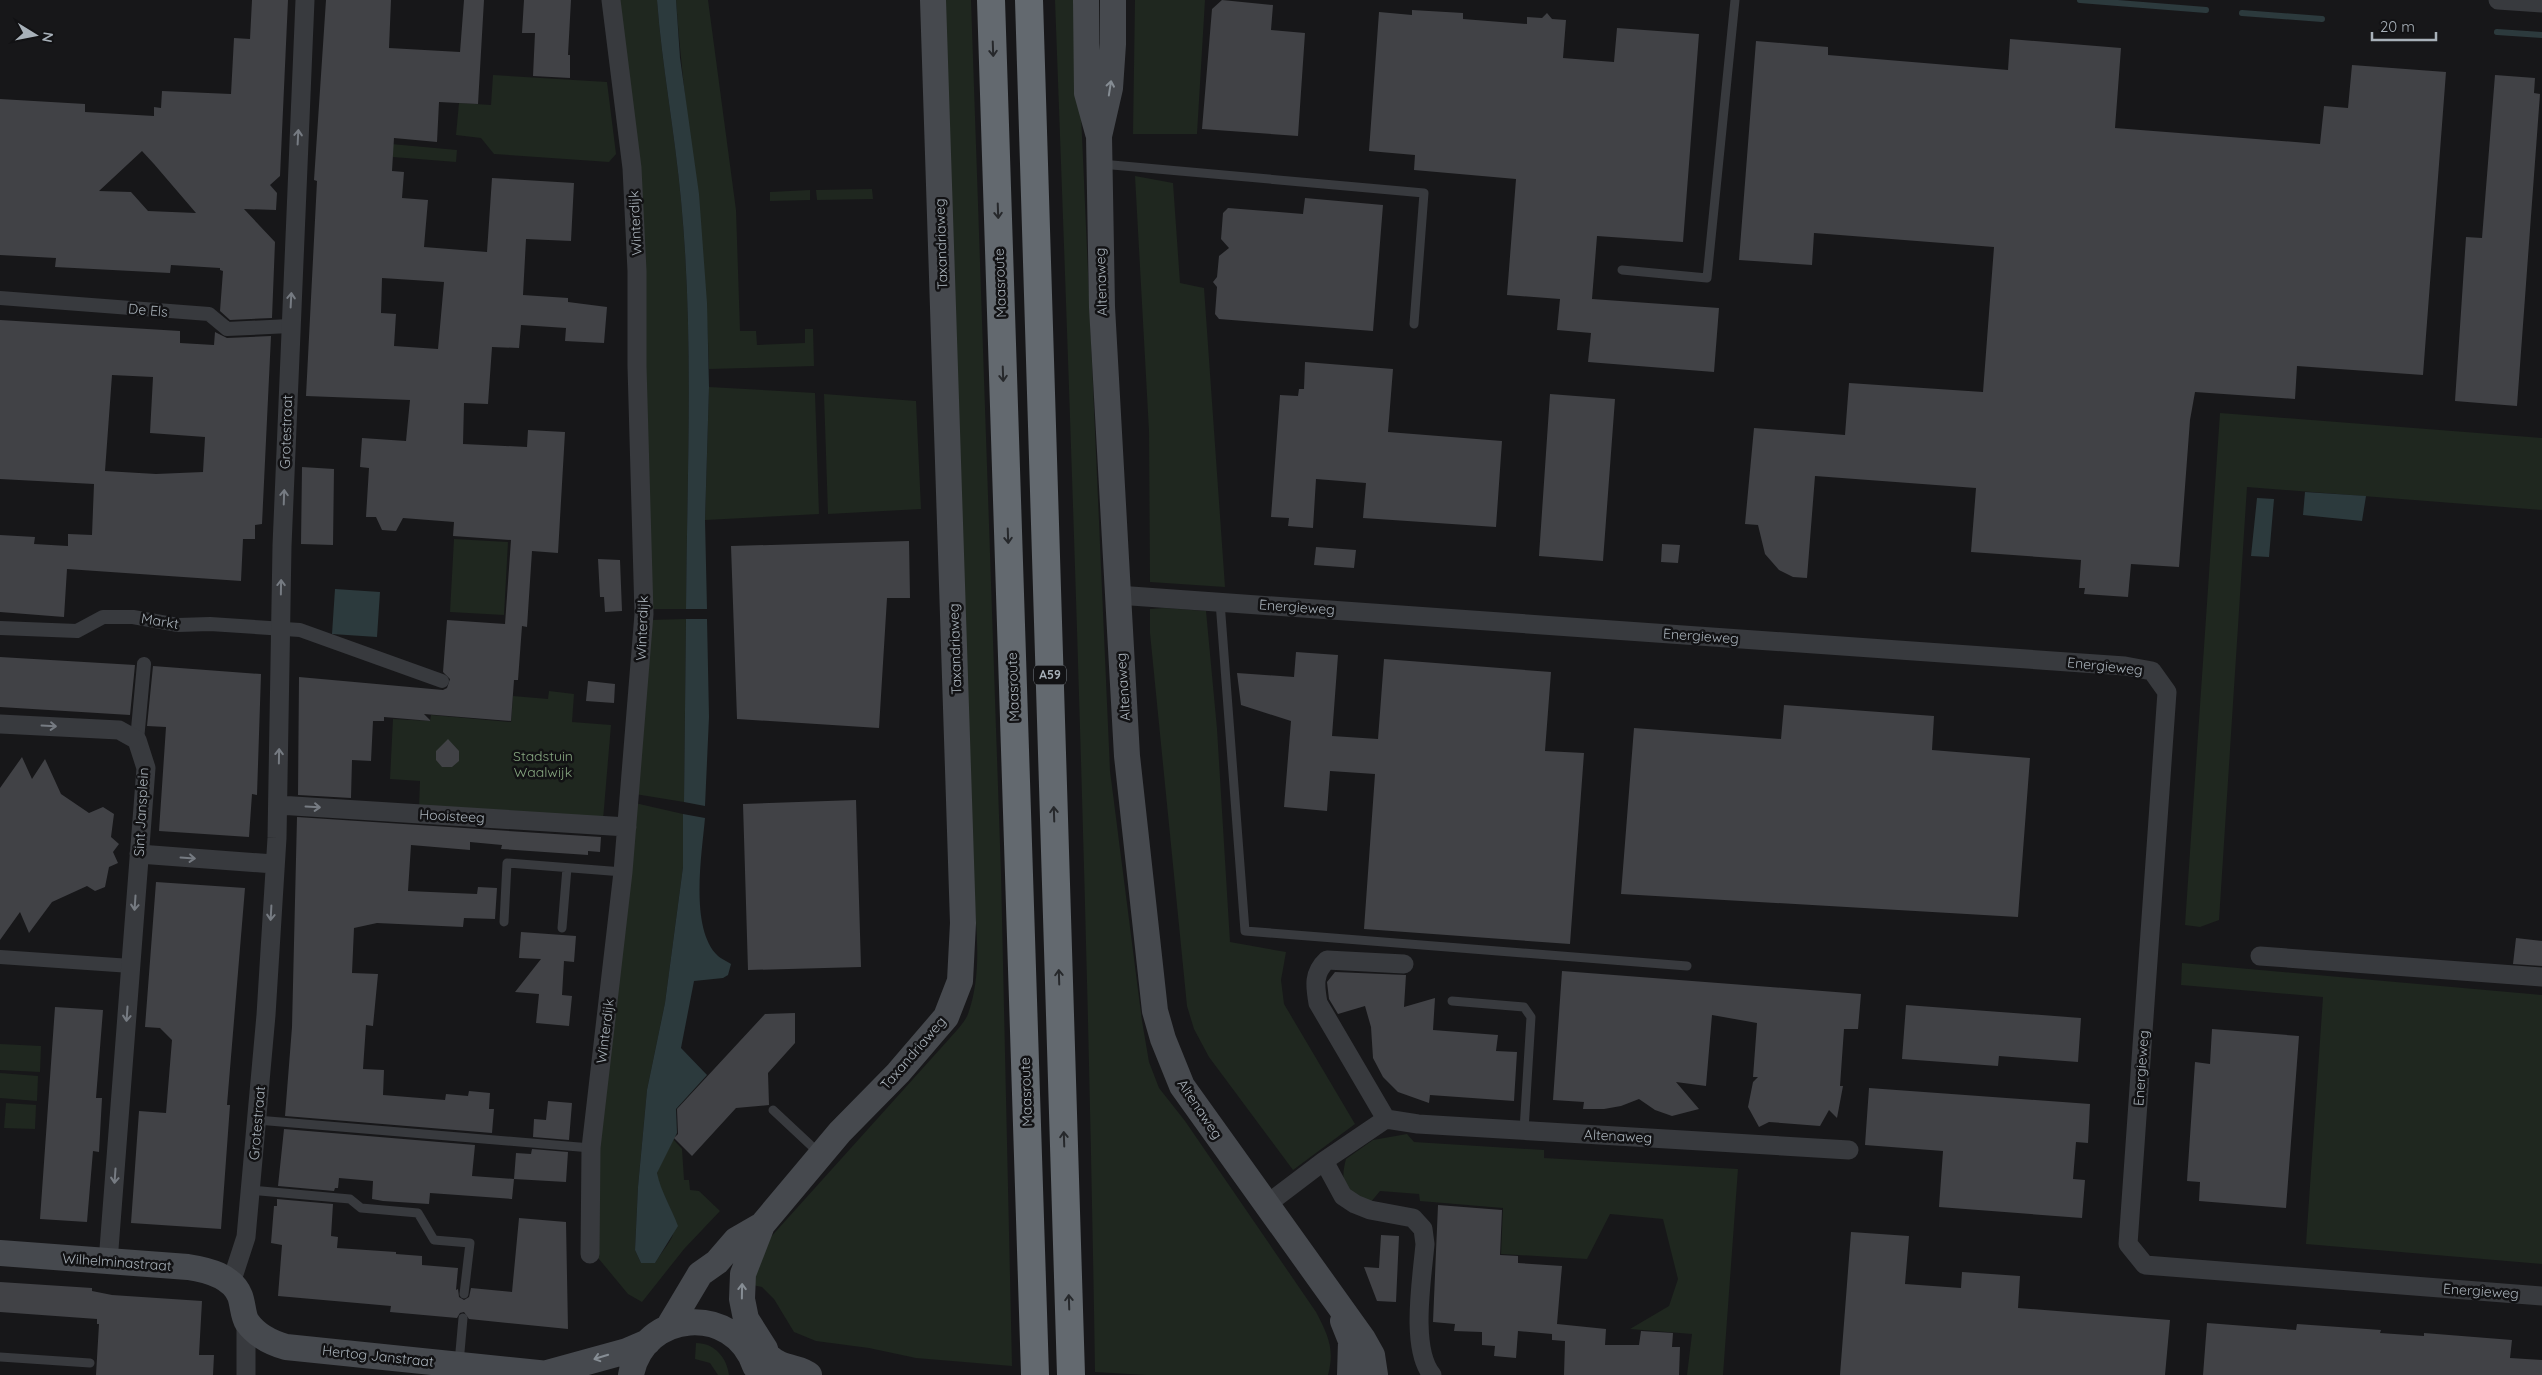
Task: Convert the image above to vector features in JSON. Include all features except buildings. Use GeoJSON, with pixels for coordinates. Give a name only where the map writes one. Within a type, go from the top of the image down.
{"type":"FeatureCollection","features":[{"type":"Feature","properties":{"kind":"highway","name":"Maasroute"},"geometry":{"type":"LineString","coordinates":[[991,0],[1035,1375]]}},
{"type":"Feature","properties":{"kind":"highway","name":"A59"},"geometry":{"type":"LineString","coordinates":[[1029,0],[1070,1363]]}},
{"type":"Feature","properties":{"kind":"main road","name":"Taxandriaweg"},"geometry":{"type":"LineString","coordinates":[[762,1363],[746,1319],[742,1288],[745,1267],[762,1225],[821,1155],[925,1044],[946,1017],[960,981],[963,914],[933,0]]}},
{"type":"Feature","properties":{"kind":"main road","name":"Altenaweg"},"geometry":{"type":"LineString","coordinates":[[1086,0],[1087,92],[1099,136]]}},
{"type":"Feature","properties":{"kind":"main road","name":"Altenaweg"},"geometry":{"type":"LineString","coordinates":[[1113,0],[1110,88],[1099,136],[1102,307],[1127,756],[1156,1011],[1166,1048],[1182,1086],[1368,1347],[1372,1355],[1375,1375]]}},
{"type":"Feature","properties":{"kind":"main road","name":"Taxandriaweg"},"geometry":{"type":"LineString","coordinates":[[649,1375],[658,1357],[676,1342],[679,1324],[712,1279],[717,1262],[736,1240],[762,1225]]}},
{"type":"Feature","properties":{"kind":"main road","name":"Wilhelminastraat"},"geometry":{"type":"LineString","coordinates":[[0,1253],[195,1268],[209,1270],[231,1284]]}},
{"type":"Feature","properties":{"kind":"main road"},"geometry":{"type":"LineString","coordinates":[[231,1284],[240,1295],[246,1321]]}},
{"type":"Feature","properties":{"kind":"main road","name":"Altenaweg"},"geometry":{"type":"LineString","coordinates":[[1335,1302],[1351,1341],[1350,1375]]}},
{"type":"Feature","properties":{"kind":"main road","name":"Hertog Janstraat"},"geometry":{"type":"LineString","coordinates":[[246,1321],[267,1339],[286,1346],[552,1374],[627,1351],[648,1342]]}},
{"type":"Feature","properties":{"kind":"main road"},"geometry":{"type":"LineString","coordinates":[[631,1375],[637,1356],[648,1342],[679,1324],[704,1323],[724,1330],[762,1363],[806,1372],[809,1375]]}},
{"type":"Feature","properties":{"kind":"street","name":"Grotestraat"},"geometry":{"type":"LineString","coordinates":[[231,1284],[246,1237],[257,1120],[278,805],[290,326],[289,222],[305,0]]}},
{"type":"Feature","properties":{"kind":"street","name":"Winterdijk"},"geometry":{"type":"LineString","coordinates":[[590,1254],[591,1148],[623,872],[644,614],[637,366],[637,272],[628,122],[611,0]]}},
{"type":"Feature","properties":{"kind":"street"},"geometry":{"type":"LineString","coordinates":[[2498,0],[2542,3]]}},
{"type":"Feature","properties":{"kind":"street","name":"De Els"},"geometry":{"type":"LineString","coordinates":[[0,298],[209,314],[227,329],[290,326]]}},
{"type":"Feature","properties":{"kind":"street","name":"Energieweg"},"geometry":{"type":"LineString","coordinates":[[1117,595],[2115,665],[2152,671],[2167,692],[2128,1244],[2145,1265],[2542,1296]]}},
{"type":"Feature","properties":{"kind":"street","name":"Markt"},"geometry":{"type":"LineString","coordinates":[[0,628],[63,632],[77,631],[103,616],[133,617],[178,625],[300,630],[442,680]]}},
{"type":"Feature","properties":{"kind":"street"},"geometry":{"type":"LineString","coordinates":[[0,724],[118,730],[137,740],[144,664]]}},
{"type":"Feature","properties":{"kind":"street","name":"Sint Jansplein"},"geometry":{"type":"LineString","coordinates":[[108,1262],[146,768],[137,740]]}},
{"type":"Feature","properties":{"kind":"street","name":"Hooisteeg"},"geometry":{"type":"LineString","coordinates":[[278,805],[627,827]]}},
{"type":"Feature","properties":{"kind":"street"},"geometry":{"type":"LineString","coordinates":[[139,854],[274,864]]}},
{"type":"Feature","properties":{"kind":"street"},"geometry":{"type":"LineString","coordinates":[[2260,956],[2542,977]]}},
{"type":"Feature","properties":{"kind":"street"},"geometry":{"type":"LineString","coordinates":[[0,957],[131,966]]}},
{"type":"Feature","properties":{"kind":"street"},"geometry":{"type":"LineString","coordinates":[[1266,1205],[1324,1161],[1386,1119],[1318,1003],[1315,985],[1319,968],[1326,960],[1404,964]]}},
{"type":"Feature","properties":{"kind":"street","name":"Altenaweg"},"geometry":{"type":"LineString","coordinates":[[1386,1119],[1418,1124],[1849,1150]]}},
{"type":"Feature","properties":{"kind":"street"},"geometry":{"type":"LineString","coordinates":[[1324,1161],[1343,1196],[1355,1204],[1413,1218],[1423,1229],[1424,1244],[1419,1342],[1424,1365],[1432,1375]]}},
{"type":"Feature","properties":{"kind":"street"},"geometry":{"type":"LineString","coordinates":[[246,1321],[246,1375]]}},
{"type":"Feature","properties":{"kind":"lane"},"geometry":{"type":"LineString","coordinates":[[1622,270],[1707,278],[1735,0]]}},
{"type":"Feature","properties":{"kind":"lane"},"geometry":{"type":"LineString","coordinates":[[1099,164],[1424,193],[1414,324]]}},
{"type":"Feature","properties":{"kind":"lane"},"geometry":{"type":"LineString","coordinates":[[1220,602],[1245,931],[1686,966]]}},
{"type":"Feature","properties":{"kind":"lane"},"geometry":{"type":"LineString","coordinates":[[504,922],[507,863],[623,872]]}},
{"type":"Feature","properties":{"kind":"lane"},"geometry":{"type":"LineString","coordinates":[[562,928],[567,868]]}},
{"type":"Feature","properties":{"kind":"lane"},"geometry":{"type":"LineString","coordinates":[[1452,1001],[1524,1007],[1531,1017],[1524,1130]]}},
{"type":"Feature","properties":{"kind":"lane"},"geometry":{"type":"LineString","coordinates":[[773,1110],[821,1155]]}},
{"type":"Feature","properties":{"kind":"lane"},"geometry":{"type":"LineString","coordinates":[[257,1120],[591,1148]]}},
{"type":"Feature","properties":{"kind":"lane"},"geometry":{"type":"LineString","coordinates":[[250,1190],[350,1199],[361,1208],[418,1213],[434,1240],[470,1243],[464,1294]]}},
{"type":"Feature","properties":{"kind":"lane"},"geometry":{"type":"LineString","coordinates":[[458,1364],[462,1318]]}},
{"type":"Feature","properties":{"kind":"lane"},"geometry":{"type":"LineString","coordinates":[[0,1357],[90,1363]]}},
{"type":"Feature","properties":{"kind":"green space"},"geometry":{"type":"Polygon","coordinates":[[[618,0],[657,0],[681,200],[689,353],[686,609],[649,609],[618,0]]]}},
{"type":"Feature","properties":{"kind":"green space"},"geometry":{"type":"Polygon","coordinates":[[[676,0],[708,0],[736,210],[740,331],[756,331],[757,345],[805,343],[805,329],[813,329],[814,366],[709,369],[700,231],[676,0]]]}},
{"type":"Feature","properties":{"kind":"green space"},"geometry":{"type":"Polygon","coordinates":[[[944,0],[971,0],[1001,874],[1012,1366],[916,1358],[869,1348],[816,1341],[794,1332],[774,1299],[762,1287],[752,1285],[769,1239],[963,1023],[968,1014],[976,982],[977,933],[973,884],[944,0]]]}},
{"type":"Feature","properties":{"kind":"green space"},"geometry":{"type":"Polygon","coordinates":[[[1055,0],[1076,0],[1110,771],[1149,1062],[1159,1088],[1185,1121],[1316,1312],[1329,1342],[1331,1357],[1328,1375],[1146,1375],[1095,1372],[1079,686],[1055,0]]]}},
{"type":"Feature","properties":{"kind":"green space"},"geometry":{"type":"Polygon","coordinates":[[[1135,0],[1205,0],[1197,134],[1133,134],[1135,0]]]}},
{"type":"Feature","properties":{"kind":"green space"},"geometry":{"type":"Polygon","coordinates":[[[493,75],[607,82],[616,154],[609,162],[494,154],[481,138],[456,135],[459,103],[491,105],[493,75]]]}},
{"type":"Feature","properties":{"kind":"green space"},"geometry":{"type":"Polygon","coordinates":[[[391,144],[457,150],[456,162],[393,157],[391,144]]]}},
{"type":"Feature","properties":{"kind":"green space"},"geometry":{"type":"Polygon","coordinates":[[[1135,176],[1173,183],[1180,283],[1204,288],[1225,587],[1150,582],[1149,431],[1135,176]]]}},
{"type":"Feature","properties":{"kind":"green space"},"geometry":{"type":"Polygon","coordinates":[[[872,189],[873,199],[817,200],[816,190],[872,189]]]}},
{"type":"Feature","properties":{"kind":"green space"},"geometry":{"type":"Polygon","coordinates":[[[810,190],[810,200],[770,201],[770,192],[810,190]]]}},
{"type":"Feature","properties":{"kind":"green space"},"geometry":{"type":"Polygon","coordinates":[[[709,387],[815,393],[819,514],[705,520],[709,387]]]}},
{"type":"Feature","properties":{"kind":"green space"},"geometry":{"type":"Polygon","coordinates":[[[824,394],[916,401],[921,509],[828,514],[824,394]]]}},
{"type":"Feature","properties":{"kind":"green space"},"geometry":{"type":"Polygon","coordinates":[[[2220,413],[2542,438],[2542,510],[2247,487],[2219,920],[2200,927],[2185,925],[2220,413]]]}},
{"type":"Feature","properties":{"kind":"green space"},"geometry":{"type":"Polygon","coordinates":[[[454,539],[508,542],[504,615],[450,612],[454,539]]]}},
{"type":"Feature","properties":{"kind":"green space"},"geometry":{"type":"Polygon","coordinates":[[[1150,609],[1206,611],[1217,729],[1230,942],[1286,952],[1281,980],[1284,1004],[1355,1124],[1293,1170],[1209,1057],[1194,1029],[1187,1006],[1150,633],[1150,609]]]}},
{"type":"Feature","properties":{"kind":"green space"},"geometry":{"type":"Polygon","coordinates":[[[686,619],[684,802],[635,794],[649,620],[686,619]]]}},
{"type":"Feature","properties":{"kind":"green space","name":"Stadstuin Waalwijk"},"geometry":{"type":"Polygon","coordinates":[[[549,691],[574,694],[572,722],[611,725],[603,820],[419,808],[420,781],[390,779],[393,719],[430,721],[431,715],[511,722],[513,696],[548,699],[549,691]]]}},
{"type":"Feature","properties":{"kind":"green space"},"geometry":{"type":"Polygon","coordinates":[[[635,803],[683,814],[683,867],[665,1003],[647,1090],[638,1187],[635,1250],[641,1263],[655,1263],[672,1237],[674,1221],[659,1183],[657,1171],[673,1139],[682,1149],[684,1180],[689,1180],[690,1190],[699,1191],[720,1211],[684,1249],[642,1302],[628,1294],[594,1253],[595,1165],[635,803]]]}},
{"type":"Feature","properties":{"kind":"green space"},"geometry":{"type":"Polygon","coordinates":[[[2182,963],[2542,995],[2542,1264],[2306,1244],[2323,997],[2181,985],[2182,963]]]}},
{"type":"Feature","properties":{"kind":"green space"},"geometry":{"type":"Polygon","coordinates":[[[0,1044],[41,1046],[40,1072],[0,1070],[0,1044]]]}},
{"type":"Feature","properties":{"kind":"green space"},"geometry":{"type":"Polygon","coordinates":[[[0,1073],[38,1076],[37,1101],[0,1098],[0,1073]]]}},
{"type":"Feature","properties":{"kind":"green space"},"geometry":{"type":"Polygon","coordinates":[[[6,1103],[36,1105],[35,1129],[4,1128],[6,1103]]]}},
{"type":"Feature","properties":{"kind":"green space"},"geometry":{"type":"Polygon","coordinates":[[[1407,1134],[1414,1142],[1544,1150],[1544,1158],[1738,1169],[1723,1375],[1687,1375],[1692,1334],[1630,1329],[1669,1306],[1678,1279],[1663,1219],[1610,1214],[1587,1259],[1501,1254],[1503,1208],[1420,1201],[1419,1194],[1380,1191],[1370,1203],[1355,1195],[1346,1187],[1343,1175],[1346,1159],[1373,1140],[1407,1134]]]}},
{"type":"Feature","properties":{"kind":"green space"},"geometry":{"type":"Polygon","coordinates":[[[696,1343],[709,1346],[719,1353],[726,1363],[729,1375],[718,1375],[710,1363],[695,1359],[696,1343]]]}},
{"type":"Feature","properties":{"kind":"shaded area"},"geometry":{"type":"Polygon","coordinates":[[[657,0],[676,0],[680,58],[699,194],[707,303],[709,387],[705,520],[707,609],[686,609],[689,353],[685,251],[681,200],[657,0]]]}},
{"type":"Feature","properties":{"kind":"shaded area"},"geometry":{"type":"Polygon","coordinates":[[[2305,492],[2366,496],[2362,521],[2303,515],[2305,492]]]}},
{"type":"Feature","properties":{"kind":"shaded area"},"geometry":{"type":"Polygon","coordinates":[[[2257,498],[2274,499],[2269,557],[2251,556],[2257,498]]]}},
{"type":"Feature","properties":{"kind":"shaded area"},"geometry":{"type":"Polygon","coordinates":[[[335,589],[380,592],[377,637],[332,634],[335,589]]]}},
{"type":"Feature","properties":{"kind":"shaded area"},"geometry":{"type":"Polygon","coordinates":[[[686,619],[707,619],[709,717],[705,806],[684,802],[686,619]]]}},
{"type":"Feature","properties":{"kind":"shaded area"},"geometry":{"type":"Polygon","coordinates":[[[683,814],[705,818],[700,870],[700,910],[703,928],[709,944],[718,956],[731,964],[728,975],[723,978],[694,981],[681,1048],[707,1075],[676,1109],[677,1133],[657,1173],[678,1226],[655,1263],[641,1263],[635,1250],[638,1187],[647,1090],[665,1003],[683,867],[683,814]]]}},
{"type":"Feature","properties":{"kind":"waterway"},"geometry":{"type":"LineString","coordinates":[[2080,0],[2206,10]]}},
{"type":"Feature","properties":{"kind":"waterway"},"geometry":{"type":"LineString","coordinates":[[2242,13],[2322,19]]}},
{"type":"Feature","properties":{"kind":"waterway"},"geometry":{"type":"LineString","coordinates":[[2497,32],[2542,35]]}}]}
